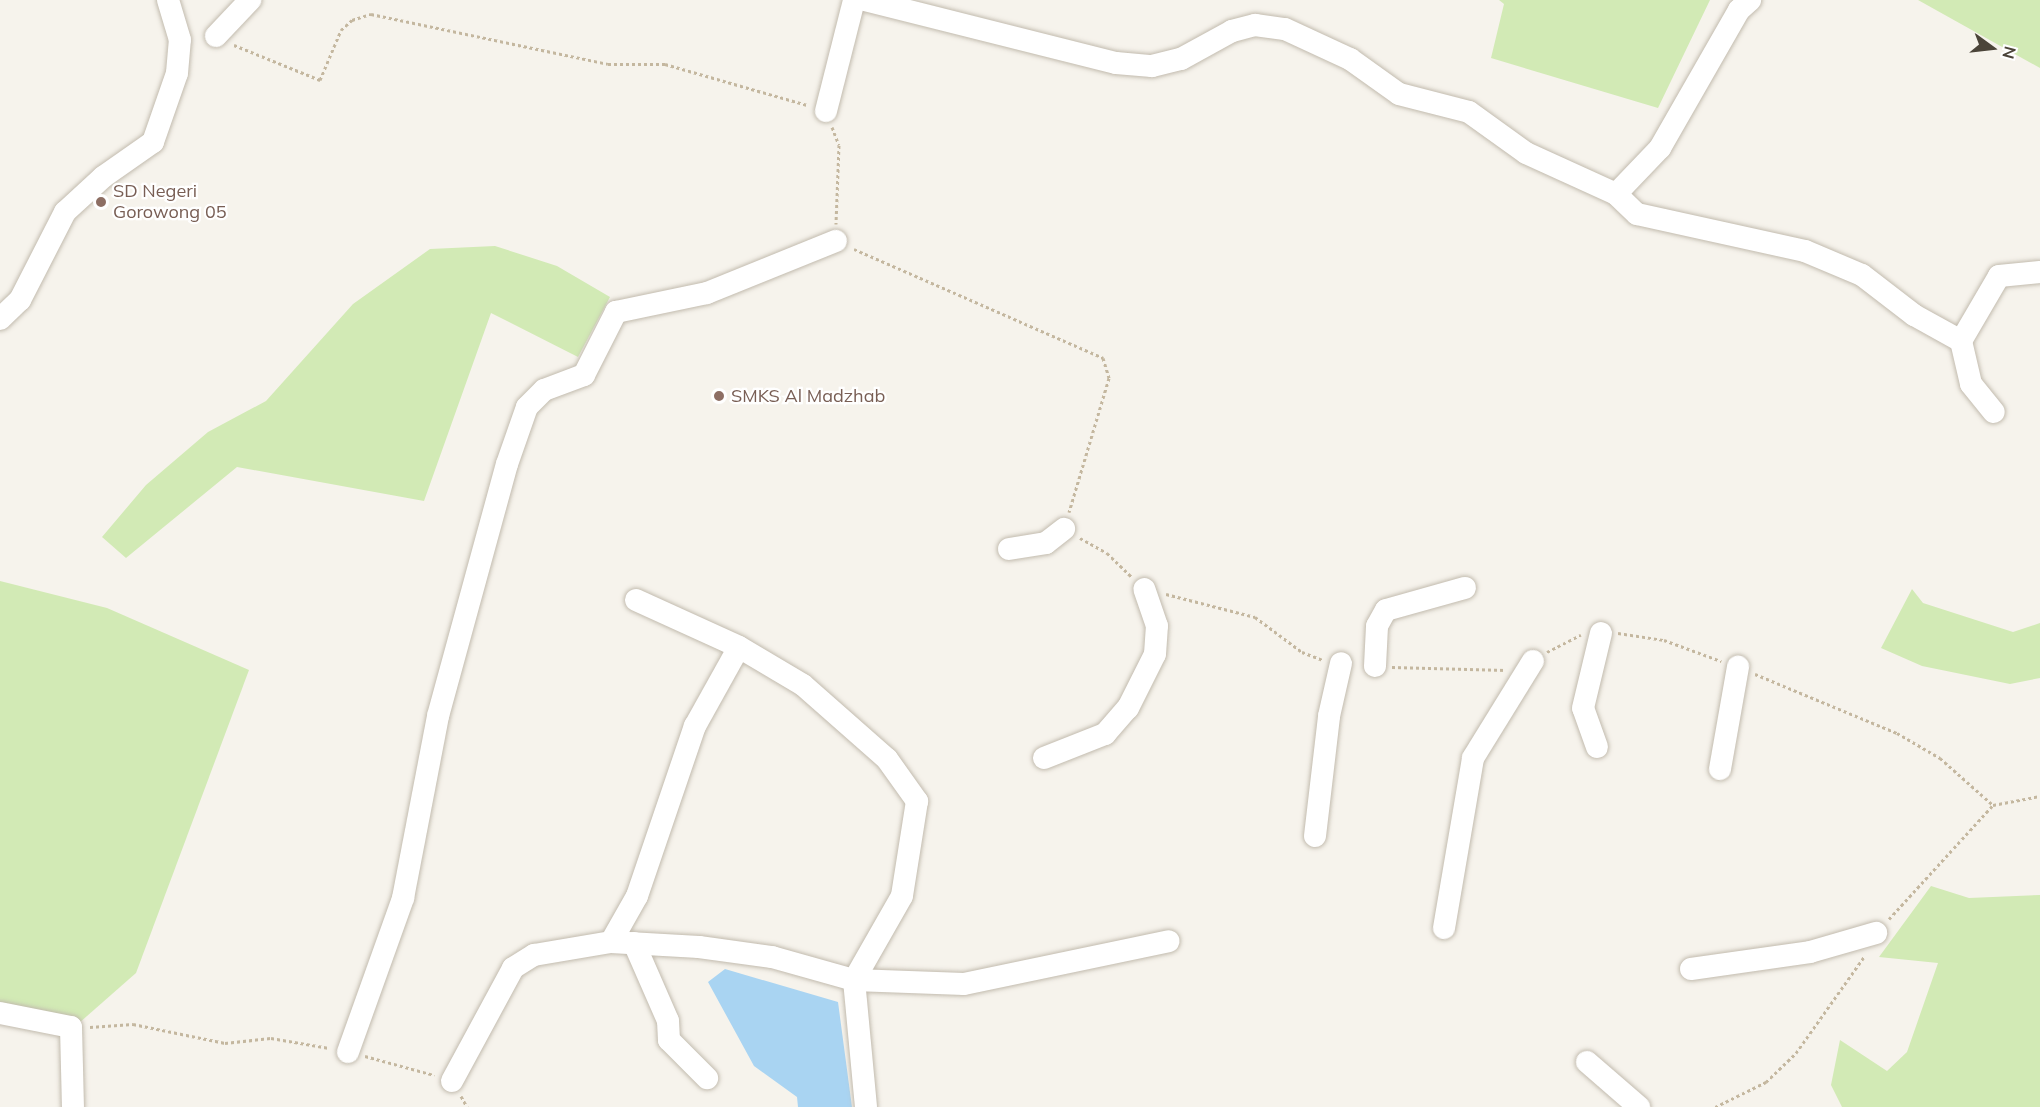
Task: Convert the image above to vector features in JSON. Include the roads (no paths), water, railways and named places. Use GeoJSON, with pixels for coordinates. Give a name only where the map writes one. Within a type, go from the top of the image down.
{"type":"FeatureCollection","features":[{"type":"Feature","properties":{"kind":"street"},"geometry":{"type":"LineString","coordinates":[[0,319],[20,300],[65,212],[103,177],[153,142],[177,73],[180,40],[168,0]]}},
{"type":"Feature","properties":{"kind":"street"},"geometry":{"type":"LineString","coordinates":[[216,36],[250,0]]}},
{"type":"Feature","properties":{"kind":"street"},"geometry":{"type":"LineString","coordinates":[[826,111],[854,0]]}},
{"type":"Feature","properties":{"kind":"street"},"geometry":{"type":"LineString","coordinates":[[865,0],[1116,63],[1152,66],[1181,59],[1232,31],[1255,25],[1285,29],[1350,59],[1399,94],[1469,112],[1526,153],[1616,194],[1637,214],[1805,251],[1862,275],[1914,315],[1961,341]]}},
{"type":"Feature","properties":{"kind":"street"},"geometry":{"type":"LineString","coordinates":[[1616,194],[1660,148],[1739,10],[1750,0]]}},
{"type":"Feature","properties":{"kind":"street"},"geometry":{"type":"LineString","coordinates":[[348,1052],[403,898],[438,716],[507,464],[527,407],[544,390],[584,375],[616,312],[729,286],[836,241]]}},
{"type":"Feature","properties":{"kind":"street"},"geometry":{"type":"LineString","coordinates":[[1994,412],[1971,384],[1961,341],[1999,276],[2040,272]]}},
{"type":"Feature","properties":{"kind":"street"},"geometry":{"type":"LineString","coordinates":[[1010,549],[1046,543],[1064,529]]}},
{"type":"Feature","properties":{"kind":"street"},"geometry":{"type":"LineString","coordinates":[[1375,666],[1377,626],[1386,610],[1465,588]]}},
{"type":"Feature","properties":{"kind":"street"},"geometry":{"type":"LineString","coordinates":[[1044,758],[1106,734],[1128,708],[1155,654],[1157,626],[1144,589]]}},
{"type":"Feature","properties":{"kind":"street"},"geometry":{"type":"LineString","coordinates":[[636,600],[738,647],[803,685],[888,759],[917,801],[902,896],[854,981],[866,1107]]}},
{"type":"Feature","properties":{"kind":"street"},"geometry":{"type":"LineString","coordinates":[[1598,747],[1583,708],[1601,633]]}},
{"type":"Feature","properties":{"kind":"street"},"geometry":{"type":"LineString","coordinates":[[611,942],[637,896],[695,726],[738,647]]}},
{"type":"Feature","properties":{"kind":"street"},"geometry":{"type":"LineString","coordinates":[[1444,928],[1473,758],[1533,661]]}},
{"type":"Feature","properties":{"kind":"street"},"geometry":{"type":"LineString","coordinates":[[1315,836],[1329,716],[1341,663]]}},
{"type":"Feature","properties":{"kind":"street"},"geometry":{"type":"LineString","coordinates":[[1720,769],[1738,668]]}},
{"type":"Feature","properties":{"kind":"street"},"geometry":{"type":"LineString","coordinates":[[1691,969],[1810,952],[1876,933]]}},
{"type":"Feature","properties":{"kind":"street"},"geometry":{"type":"LineString","coordinates":[[452,1080],[513,968],[534,955],[611,942],[634,943],[772,957],[854,981],[964,984],[1169,941]]}},
{"type":"Feature","properties":{"kind":"street"},"geometry":{"type":"LineString","coordinates":[[634,943],[668,1021],[669,1040],[708,1078]]}},
{"type":"Feature","properties":{"kind":"street"},"geometry":{"type":"LineString","coordinates":[[0,1013],[71,1027],[73,1107]]}},
{"type":"Feature","properties":{"kind":"street"},"geometry":{"type":"LineString","coordinates":[[1587,1062],[1639,1107]]}},
{"type":"Feature","properties":{"kind":"water"},"geometry":{"type":"Polygon","coordinates":[[[725,969],[838,1002],[852,1107],[798,1107],[797,1097],[754,1066],[708,982],[725,969]]]}},
{"type":"Feature","properties":{"kind":"place","name":"SD Negeri Gorowong 05"},"geometry":{"type":"Point","coordinates":[101,202]}},
{"type":"Feature","properties":{"kind":"place","name":"SMKS Al Madzhab"},"geometry":{"type":"Point","coordinates":[719,396]}}]}
